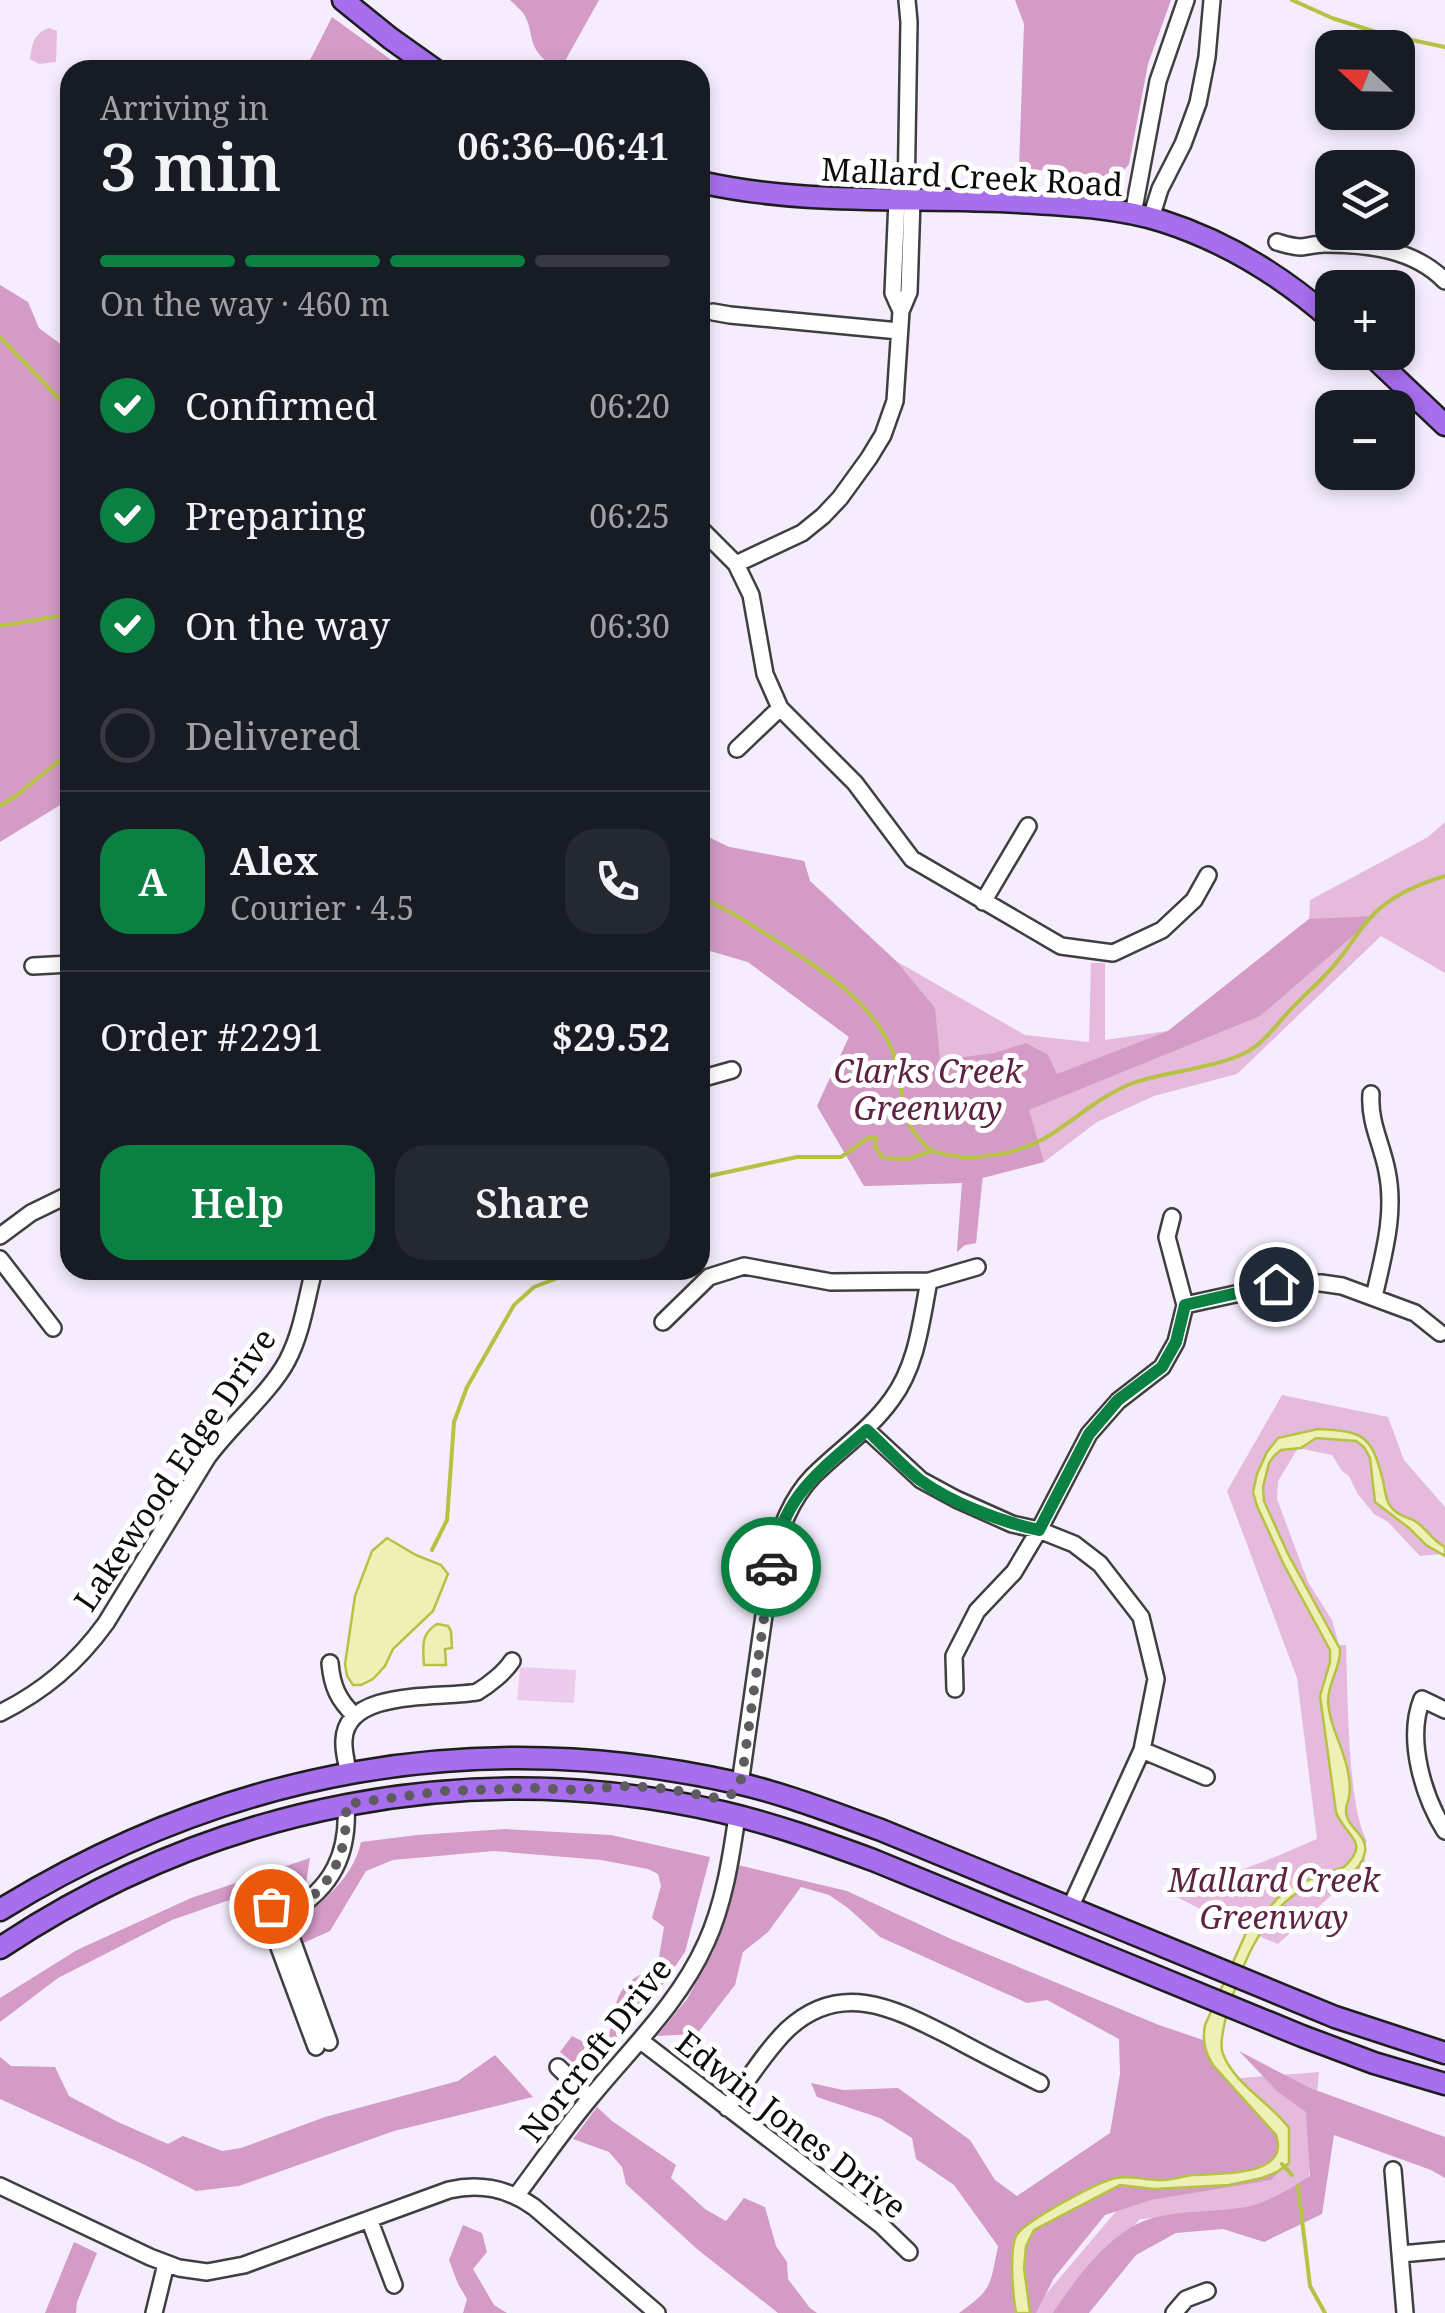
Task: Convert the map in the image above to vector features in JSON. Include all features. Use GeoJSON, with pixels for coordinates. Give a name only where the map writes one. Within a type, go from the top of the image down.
{"type":"FeatureCollection","features":[{"type":"Feature","properties":{"kind":"main road"},"geometry":{"type":"LineString","coordinates":[[343,0],[422,60]]}},
{"type":"Feature","properties":{"kind":"main road","name":"Mallard Creek Road"},"geometry":{"type":"LineString","coordinates":[[710,184],[781,195],[1045,204],[1142,216],[1186,230],[1240,255],[1315,306]]}},
{"type":"Feature","properties":{"kind":"main road"},"geometry":{"type":"LineString","coordinates":[[1387,370],[1445,426]]}},
{"type":"Feature","properties":{"kind":"main road"},"geometry":{"type":"LineString","coordinates":[[0,1910],[96,1856],[160,1827],[255,1794],[348,1772],[446,1760],[563,1759],[667,1770],[788,1798],[860,1823],[1335,2017],[1445,2053]]}},
{"type":"Feature","properties":{"kind":"main road"},"geometry":{"type":"LineString","coordinates":[[574,1790],[629,1786],[723,1798],[740,1784]]}},
{"type":"Feature","properties":{"kind":"main road"},"geometry":{"type":"LineString","coordinates":[[0,1948],[38,1923],[157,1861],[246,1828],[346,1804],[444,1791],[574,1790],[648,1798],[790,1830],[874,1860],[1315,2042],[1445,2084]]}},
{"type":"Feature","properties":{"kind":"main road"},"geometry":{"type":"LineString","coordinates":[[738,1816],[743,1804],[756,1802],[860,1823]]}},
{"type":"Feature","properties":{"kind":"street"},"geometry":{"type":"LineString","coordinates":[[736,564],[802,532],[823,516],[870,458],[894,401],[902,311],[894,292],[905,200],[907,0]]}},
{"type":"Feature","properties":{"kind":"street"},"geometry":{"type":"LineString","coordinates":[[1142,216],[1158,81],[1186,0]]}},
{"type":"Feature","properties":{"kind":"street"},"geometry":{"type":"LineString","coordinates":[[1142,216],[1183,144],[1198,103],[1208,58],[1212,0]]}},
{"type":"Feature","properties":{"kind":"street"},"geometry":{"type":"LineString","coordinates":[[1277,242],[1301,247],[1360,246],[1395,252],[1428,267],[1445,282]]}},
{"type":"Feature","properties":{"kind":"street"},"geometry":{"type":"LineString","coordinates":[[713,312],[900,331]]}},
{"type":"Feature","properties":{"kind":"street"},"geometry":{"type":"LineString","coordinates":[[710,538],[736,564],[751,595],[765,674],[780,708],[855,782],[912,859],[1061,946],[1114,952],[1162,930],[1194,900],[1208,874]]}},
{"type":"Feature","properties":{"kind":"street"},"geometry":{"type":"LineString","coordinates":[[737,749],[780,708]]}},
{"type":"Feature","properties":{"kind":"street"},"geometry":{"type":"LineString","coordinates":[[983,902],[1028,826]]}},
{"type":"Feature","properties":{"kind":"street"},"geometry":{"type":"LineString","coordinates":[[33,966],[60,965]]}},
{"type":"Feature","properties":{"kind":"street"},"geometry":{"type":"LineString","coordinates":[[710,1076],[732,1070]]}},
{"type":"Feature","properties":{"kind":"street"},"geometry":{"type":"LineString","coordinates":[[1371,1094],[1372,1121],[1388,1172],[1390,1196],[1386,1243],[1374,1297]]}},
{"type":"Feature","properties":{"kind":"street"},"geometry":{"type":"LineString","coordinates":[[0,1236],[31,1212],[60,1199]]}},
{"type":"Feature","properties":{"kind":"street"},"geometry":{"type":"LineString","coordinates":[[956,1689],[954,1656],[977,1611],[1014,1572],[1089,1434],[1118,1400],[1162,1367],[1176,1342],[1185,1305],[1167,1237],[1172,1217]]}},
{"type":"Feature","properties":{"kind":"street"},"geometry":{"type":"LineString","coordinates":[[0,1259],[52,1328]]}},
{"type":"Feature","properties":{"kind":"street"},"geometry":{"type":"LineString","coordinates":[[710,1278],[744,1266],[831,1282],[929,1281],[977,1268]]}},
{"type":"Feature","properties":{"kind":"street","name":"Lakewood Edge Drive"},"geometry":{"type":"LineString","coordinates":[[0,1713],[61,1674],[106,1623],[207,1458],[284,1366],[296,1341],[311,1280]]}},
{"type":"Feature","properties":{"kind":"street"},"geometry":{"type":"LineString","coordinates":[[663,1322],[707,1280]]}},
{"type":"Feature","properties":{"kind":"street"},"geometry":{"type":"LineString","coordinates":[[740,1784],[772,1559],[780,1528],[812,1478],[867,1430],[894,1397],[916,1353],[929,1281]]}},
{"type":"Feature","properties":{"kind":"street"},"geometry":{"type":"LineString","coordinates":[[1185,1305],[1296,1282],[1342,1286],[1415,1313],[1440,1333]]}},
{"type":"Feature","properties":{"kind":"street"},"geometry":{"type":"LineString","coordinates":[[867,1430],[921,1480],[1012,1524],[1074,1544],[1100,1564],[1141,1617],[1156,1679],[1142,1750],[1070,1908]]}},
{"type":"Feature","properties":{"kind":"street"},"geometry":{"type":"LineString","coordinates":[[348,1772],[344,1740],[350,1722],[364,1709],[380,1702],[477,1692],[507,1663]]}},
{"type":"Feature","properties":{"kind":"street"},"geometry":{"type":"LineString","coordinates":[[328,1667],[340,1702],[354,1716]]}},
{"type":"Feature","properties":{"kind":"street"},"geometry":{"type":"LineString","coordinates":[[1445,1710],[1422,1700],[1414,1718],[1415,1743],[1431,1806],[1445,1831]]}},
{"type":"Feature","properties":{"kind":"street"},"geometry":{"type":"LineString","coordinates":[[1142,1750],[1206,1777]]}},
{"type":"Feature","properties":{"kind":"street"},"geometry":{"type":"LineString","coordinates":[[289,1913],[314,1895],[336,1865],[347,1831],[346,1804]]}},
{"type":"Feature","properties":{"kind":"street","name":"Norcroft Drive"},"geometry":{"type":"LineString","coordinates":[[516,2196],[590,2098],[682,1988],[706,1944],[720,1902],[738,1816]]}},
{"type":"Feature","properties":{"kind":"street"},"geometry":{"type":"LineString","coordinates":[[279,1905],[289,1913],[290,1922],[281,1930],[273,1931],[266,1926],[265,1913],[271,1906],[279,1905]]}},
{"type":"Feature","properties":{"kind":"street"},"geometry":{"type":"LineString","coordinates":[[281,1930],[291,1937],[322,2045]]}},
{"type":"Feature","properties":{"kind":"street"},"geometry":{"type":"LineString","coordinates":[[727,2108],[787,2030],[814,2012],[855,2002],[906,2014],[1040,2083]]}},
{"type":"Feature","properties":{"kind":"street","name":"Edwin Jones Drive"},"geometry":{"type":"LineString","coordinates":[[641,2041],[881,2225],[909,2252]]}},
{"type":"Feature","properties":{"kind":"street"},"geometry":{"type":"LineString","coordinates":[[558,2067],[590,2098]]}},
{"type":"Feature","properties":{"kind":"street"},"geometry":{"type":"LineString","coordinates":[[1394,2170],[1406,2313]]}},
{"type":"Feature","properties":{"kind":"street"},"geometry":{"type":"LineString","coordinates":[[1,2190],[166,2264],[199,2271],[226,2270],[465,2187],[496,2188],[534,2207],[658,2313]]}},
{"type":"Feature","properties":{"kind":"street"},"geometry":{"type":"LineString","coordinates":[[369,2219],[394,2285]]}},
{"type":"Feature","properties":{"kind":"street"},"geometry":{"type":"LineString","coordinates":[[1401,2254],[1445,2250]]}},
{"type":"Feature","properties":{"kind":"street"},"geometry":{"type":"LineString","coordinates":[[154,2313],[166,2264]]}},
{"type":"Feature","properties":{"kind":"street"},"geometry":{"type":"LineString","coordinates":[[1174,2313],[1186,2299],[1207,2291]]}},
{"type":"Feature","properties":{"kind":"street"},"geometry":{"type":"LineString","coordinates":[[629,2313],[640,2299]]}},
{"type":"Feature","properties":{"kind":"green space"},"geometry":{"type":"Polygon","coordinates":[[[510,0],[599,0],[566,60],[545,60],[536,49],[521,11],[510,0]]]}},
{"type":"Feature","properties":{"kind":"green space"},"geometry":{"type":"Polygon","coordinates":[[[1015,0],[1171,0],[1148,64],[1129,164],[1121,174],[1103,176],[1019,168],[1024,24],[1015,0]]]}},
{"type":"Feature","properties":{"kind":"green space"},"geometry":{"type":"Polygon","coordinates":[[[332,17],[391,60],[310,60],[332,17]]]}},
{"type":"Feature","properties":{"kind":"green space"},"geometry":{"type":"Polygon","coordinates":[[[49,28],[57,31],[56,62],[39,64],[30,59],[33,44],[49,28]]]}},
{"type":"Feature","properties":{"kind":"green space"},"geometry":{"type":"Polygon","coordinates":[[[0,285],[28,302],[39,328],[60,344],[60,805],[0,842],[0,285]]]}},
{"type":"Feature","properties":{"kind":"green space","name":"Clarks Creek Greenway"},"geometry":{"type":"Polygon","coordinates":[[[1445,822],[1445,973],[1381,936],[1237,1074],[1154,1096],[1097,1122],[1044,1162],[983,1178],[976,1243],[957,1252],[962,1183],[864,1186],[817,1106],[849,1037],[748,962],[710,951],[710,838],[729,847],[804,861],[810,881],[896,961],[1025,1035],[1089,1042],[1091,963],[1105,963],[1105,1040],[1168,1031],[1309,919],[1310,900],[1428,837],[1445,822]]]}},
{"type":"Feature","properties":{"kind":"green space","name":"Clarks Creek Greenway"},"geometry":{"type":"Polygon","coordinates":[[[710,838],[729,847],[804,861],[810,881],[896,961],[935,1008],[940,1060],[995,1053],[1026,1043],[1048,1055],[1057,1074],[1168,1031],[1309,919],[1376,916],[1260,1016],[1029,1110],[1044,1162],[982,1178],[976,1243],[957,1252],[962,1183],[864,1186],[817,1106],[849,1037],[748,962],[710,951],[710,838]]]}},
{"type":"Feature","properties":{"kind":"green space","name":"Mallard Creek Greenway"},"geometry":{"type":"Polygon","coordinates":[[[1282,1395],[1388,1417],[1404,1460],[1445,1507],[1445,1555],[1420,1556],[1388,1522],[1374,1514],[1332,1455],[1298,1448],[1278,1481],[1277,1499],[1308,1582],[1332,1620],[1339,1645],[1346,1645],[1352,1776],[1360,1825],[1367,1841],[1363,1848],[1368,1879],[1337,1890],[1278,1944],[1173,1895],[1317,1839],[1297,1678],[1227,1491],[1282,1395]]]}},
{"type":"Feature","properties":{"kind":"green space"},"geometry":{"type":"Polygon","coordinates":[[[505,1829],[611,1835],[710,1857],[685,1952],[648,2006],[588,2075],[560,2052],[572,2036],[595,2048],[608,2042],[619,1995],[632,1980],[657,1969],[664,1927],[652,1918],[661,1886],[658,1874],[648,1869],[601,1860],[494,1851],[393,1860],[366,1871],[330,1931],[299,1945],[295,1925],[344,1878],[361,1842],[505,1829]]]}},
{"type":"Feature","properties":{"kind":"green space"},"geometry":{"type":"Polygon","coordinates":[[[310,1858],[306,1883],[270,1886],[172,1920],[58,1978],[0,2022],[0,1998],[77,1950],[191,1898],[310,1858]]]}},
{"type":"Feature","properties":{"kind":"green space"},"geometry":{"type":"Polygon","coordinates":[[[738,1865],[847,1891],[951,1939],[1159,2025],[1215,2044],[1269,2114],[1288,2161],[1271,2180],[1151,2200],[1105,2215],[1054,2278],[1036,2313],[959,2313],[988,2285],[998,2246],[954,2185],[916,2159],[912,2138],[880,2118],[817,2097],[811,2083],[843,2090],[898,2088],[970,2140],[995,2180],[1017,2196],[1110,2133],[1120,2074],[1119,2039],[1047,2000],[1027,2003],[880,1937],[829,1895],[801,1887],[768,1932],[743,1952],[735,1985],[697,2034],[657,2036],[687,1999],[714,1950],[738,1865]]]}},
{"type":"Feature","properties":{"kind":"green space"},"geometry":{"type":"Polygon","coordinates":[[[1239,2051],[1310,2088],[1445,2137],[1445,2178],[1334,2135],[1322,2214],[1264,2242],[1223,2229],[1176,2233],[1136,2255],[1089,2313],[1053,2313],[1096,2256],[1138,2224],[1164,2215],[1255,2205],[1310,2176],[1306,2112],[1278,2092],[1239,2051]]]}},
{"type":"Feature","properties":{"kind":"green space"},"geometry":{"type":"Polygon","coordinates":[[[495,2055],[533,2097],[394,2131],[239,2186],[196,2191],[0,2099],[0,2057],[11,2066],[55,2067],[69,2096],[118,2122],[168,2144],[183,2136],[222,2151],[241,2148],[325,2117],[458,2081],[495,2055]]]}},
{"type":"Feature","properties":{"kind":"green space"},"geometry":{"type":"Polygon","coordinates":[[[1319,2072],[1306,2207],[1140,2219],[1059,2313],[1030,2313],[1228,2079],[1319,2072]]]}},
{"type":"Feature","properties":{"kind":"green space"},"geometry":{"type":"Polygon","coordinates":[[[597,2107],[676,2165],[671,2178],[705,2209],[726,2221],[744,2198],[765,2207],[776,2246],[787,2262],[788,2279],[817,2313],[778,2313],[697,2249],[626,2184],[622,2167],[609,2152],[573,2139],[597,2107]]]}},
{"type":"Feature","properties":{"kind":"green space"},"geometry":{"type":"Polygon","coordinates":[[[463,2225],[482,2233],[487,2252],[473,2269],[494,2305],[507,2313],[463,2313],[467,2299],[449,2260],[463,2225]]]}},
{"type":"Feature","properties":{"kind":"green space"},"geometry":{"type":"Polygon","coordinates":[[[74,2242],[97,2253],[76,2313],[45,2313],[74,2242]]]}},
{"type":"Feature","properties":{"kind":"shaded area"},"geometry":{"type":"Polygon","coordinates":[[[1318,1429],[1363,1438],[1375,1454],[1391,1508],[1415,1521],[1445,1547],[1445,1556],[1375,1502],[1370,1458],[1356,1441],[1316,1438],[1301,1448],[1281,1450],[1269,1463],[1264,1501],[1340,1649],[1329,1710],[1348,1774],[1347,1818],[1365,1846],[1361,1863],[1354,1871],[1297,1893],[1272,1916],[1249,1955],[1226,2016],[1223,2054],[1244,2084],[1289,2128],[1289,2163],[1262,2178],[1229,2185],[1154,2189],[1120,2185],[1034,2230],[1026,2246],[1024,2268],[1030,2313],[1016,2313],[1012,2274],[1016,2236],[1046,2212],[1116,2178],[1167,2180],[1234,2173],[1263,2166],[1278,2149],[1276,2135],[1213,2065],[1204,2031],[1246,1933],[1278,1898],[1297,1884],[1344,1867],[1356,1851],[1354,1839],[1336,1812],[1320,1696],[1330,1650],[1284,1565],[1253,1492],[1267,1452],[1278,1438],[1318,1429]]]}},
{"type":"Feature","properties":{"kind":"shaded area"},"geometry":{"type":"Polygon","coordinates":[[[387,1538],[441,1565],[448,1574],[433,1611],[393,1649],[373,1679],[353,1685],[345,1664],[355,1596],[372,1551],[387,1538]]]}},
{"type":"Feature","properties":{"kind":"shaded area"},"geometry":{"type":"Polygon","coordinates":[[[437,1624],[448,1626],[452,1648],[445,1649],[446,1665],[424,1665],[425,1637],[437,1624]]]}},
{"type":"Feature","properties":{"kind":"shaded area"},"geometry":{"type":"Polygon","coordinates":[[[520,1667],[576,1670],[574,1703],[517,1700],[520,1667]]]}},
{"type":"Feature","properties":{"kind":"waterway"},"geometry":{"type":"LineString","coordinates":[[1292,0],[1379,33],[1445,47]]}},
{"type":"Feature","properties":{"kind":"waterway"},"geometry":{"type":"LineString","coordinates":[[0,337],[60,400]]}},
{"type":"Feature","properties":{"kind":"waterway"},"geometry":{"type":"LineString","coordinates":[[0,626],[60,616]]}},
{"type":"Feature","properties":{"kind":"waterway"},"geometry":{"type":"LineString","coordinates":[[0,806],[60,760]]}},
{"type":"Feature","properties":{"kind":"waterway"},"geometry":{"type":"LineString","coordinates":[[710,902],[821,971],[862,1005],[892,1050],[913,1131],[932,1150],[974,1157],[997,1155],[1040,1141],[1100,1100],[1133,1083],[1245,1053],[1266,1037],[1329,971],[1378,910],[1410,890],[1445,876]]}},
{"type":"Feature","properties":{"kind":"waterway"},"geometry":{"type":"LineString","coordinates":[[710,1176],[797,1157],[841,1157],[868,1138],[876,1138],[875,1147],[883,1158],[908,1159],[931,1151]]}},
{"type":"Feature","properties":{"kind":"waterway"},"geometry":{"type":"LineString","coordinates":[[432,1550],[447,1520],[454,1422],[467,1387],[514,1305],[534,1287],[553,1280]]}},
{"type":"Feature","properties":{"kind":"waterway"},"geometry":{"type":"LineString","coordinates":[[1282,2164],[1292,2175]]}},
{"type":"Feature","properties":{"kind":"waterway"},"geometry":{"type":"LineString","coordinates":[[1298,2186],[1310,2286],[1325,2313]]}},
{"type":"Feature","properties":{"kind":"way so far"},"geometry":{"type":"LineString","coordinates":[[271,1906],[284,1906],[289,1913],[314,1895],[328,1878],[344,1846],[346,1804],[492,1789],[629,1786],[716,1798],[732,1794],[740,1784],[743,1769],[771,1567]]}},
{"type":"Feature","properties":{"kind":"route"},"geometry":{"type":"LineString","coordinates":[[771,1567],[780,1528],[792,1505],[812,1478],[867,1430],[921,1480],[1012,1524],[1039,1530],[1089,1434],[1118,1400],[1162,1367],[1176,1342],[1185,1305],[1276,1284]]}}]}
